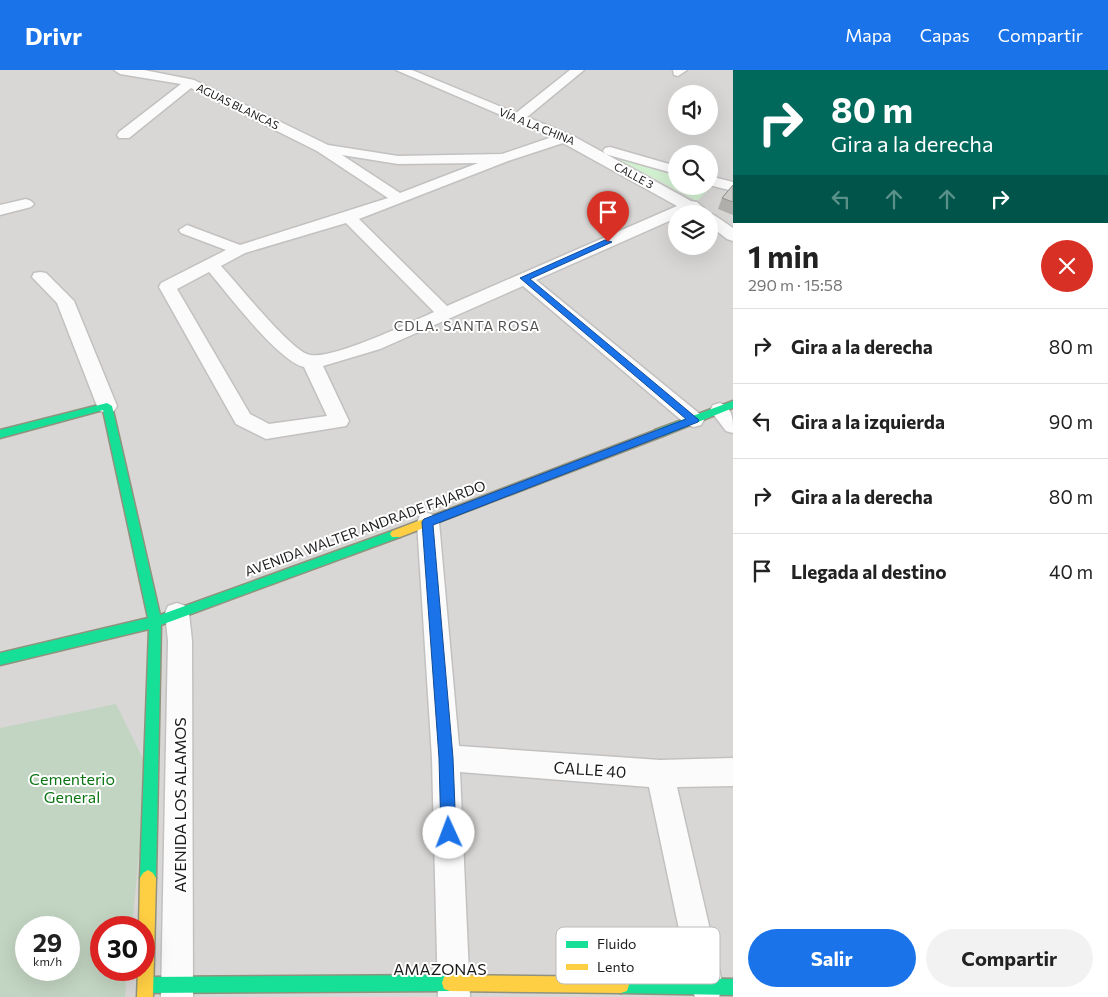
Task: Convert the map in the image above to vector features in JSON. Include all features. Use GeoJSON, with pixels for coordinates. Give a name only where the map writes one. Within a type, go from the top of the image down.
{"type":"FeatureCollection","features":[{"type":"Feature","properties":{"kind":"street","name":"AGUAS BLANCAS"},"geometry":{"type":"LineString","coordinates":[[120,70],[161,75],[190,82],[322,148]]}},
{"type":"Feature","properties":{"kind":"street","name":"VÍA A LA CHINA"},"geometry":{"type":"LineString","coordinates":[[402,70],[420,73],[518,119],[564,138],[668,168]]}},
{"type":"Feature","properties":{"kind":"street"},"geometry":{"type":"LineString","coordinates":[[518,119],[550,90],[578,70]]}},
{"type":"Feature","properties":{"kind":"street"},"geometry":{"type":"LineString","coordinates":[[124,135],[190,82]]}},
{"type":"Feature","properties":{"kind":"street"},"geometry":{"type":"LineString","coordinates":[[310,361],[339,421],[266,432],[243,419],[167,287],[239,250],[349,217],[503,158],[564,138]]}},
{"type":"Feature","properties":{"kind":"street","name":"CALLE 3"},"geometry":{"type":"LineString","coordinates":[[564,138],[688,205]]}},
{"type":"Feature","properties":{"kind":"street"},"geometry":{"type":"LineString","coordinates":[[322,148],[398,160],[503,158]]}},
{"type":"Feature","properties":{"kind":"street"},"geometry":{"type":"LineString","coordinates":[[322,148],[399,199]]}},
{"type":"Feature","properties":{"kind":"street"},"geometry":{"type":"LineString","coordinates":[[718,183],[733,187]]}},
{"type":"Feature","properties":{"kind":"street"},"geometry":{"type":"LineString","coordinates":[[0,210],[26,204]]}},
{"type":"Feature","properties":{"kind":"street"},"geometry":{"type":"LineString","coordinates":[[349,217],[445,314]]}},
{"type":"Feature","properties":{"kind":"street"},"geometry":{"type":"LineString","coordinates":[[211,264],[286,347],[304,361],[310,361],[340,357],[445,314],[524,278],[668,221]]}},
{"type":"Feature","properties":{"kind":"street"},"geometry":{"type":"LineString","coordinates":[[718,225],[733,236]]}},
{"type":"Feature","properties":{"kind":"street"},"geometry":{"type":"LineString","coordinates":[[187,230],[239,250]]}},
{"type":"Feature","properties":{"kind":"street"},"geometry":{"type":"LineString","coordinates":[[40,277],[65,301],[107,406],[166,618]]}},
{"type":"Feature","properties":{"kind":"street"},"geometry":{"type":"LineString","coordinates":[[524,278],[694,420]]}},
{"type":"Feature","properties":{"kind":"street"},"geometry":{"type":"LineString","coordinates":[[0,434],[107,406]]}},
{"type":"Feature","properties":{"kind":"street"},"geometry":{"type":"LineString","coordinates":[[726,407],[733,426]]}},
{"type":"Feature","properties":{"kind":"street","name":"AVENIDA WALTER ANDRADE FAJARDO"},"geometry":{"type":"LineString","coordinates":[[0,659],[166,618],[428,522],[726,407]]}},
{"type":"Feature","properties":{"kind":"street"},"geometry":{"type":"LineString","coordinates":[[428,522],[446,758],[454,990]]}},
{"type":"Feature","properties":{"kind":"street","name":"AVENIDA LOS ALAMOS"},"geometry":{"type":"LineString","coordinates":[[166,618],[180,641],[178,991]]}},
{"type":"Feature","properties":{"kind":"street","name":"AVENIDA LOS ALAMOS"},"geometry":{"type":"LineString","coordinates":[[146,991],[166,618]]}},
{"type":"Feature","properties":{"kind":"street","name":"CALLE 40"},"geometry":{"type":"LineString","coordinates":[[446,758],[660,774],[733,772]]}},
{"type":"Feature","properties":{"kind":"street"},"geometry":{"type":"LineString","coordinates":[[660,774],[703,927]]}},
{"type":"Feature","properties":{"kind":"street","name":"AMAZONAS"},"geometry":{"type":"LineString","coordinates":[[146,991],[454,990],[720,986]]}},
{"type":"Feature","properties":{"kind":"shaded area"},"geometry":{"type":"Polygon","coordinates":[[[0,70],[733,70],[733,997],[0,997],[0,70]]]}},
{"type":"Feature","properties":{"kind":"green space"},"geometry":{"type":"Polygon","coordinates":[[[614,157],[668,174],[668,186],[614,157]]]}},
{"type":"Feature","properties":{"kind":"green space"},"geometry":{"type":"Polygon","coordinates":[[[686,195],[703,195],[697,201],[686,195]]]}},
{"type":"Feature","properties":{"kind":"green space","name":"Cementerio General"},"geometry":{"type":"Polygon","coordinates":[[[116,704],[147,767],[133,916],[90,916],[90,981],[126,981],[125,997],[0,997],[0,728],[116,704]]]}},
{"type":"Feature","properties":{"kind":"building"},"geometry":{"type":"Polygon","coordinates":[[[733,185],[733,202],[722,198],[733,185]]]}},
{"type":"Feature","properties":{"kind":"traffic: fast"},"geometry":{"type":"LineString","coordinates":[[659,433],[733,404]]}},
{"type":"Feature","properties":{"kind":"traffic: fast"},"geometry":{"type":"LineString","coordinates":[[0,434],[107,406],[155,622],[148,878]]}},
{"type":"Feature","properties":{"kind":"traffic: fast"},"geometry":{"type":"LineString","coordinates":[[0,659],[155,622],[396,534]]}},
{"type":"Feature","properties":{"kind":"traffic: fast"},"geometry":{"type":"LineString","coordinates":[[146,985],[450,983]]}},
{"type":"Feature","properties":{"kind":"traffic: fast"},"geometry":{"type":"LineString","coordinates":[[621,985],[733,987]]}},
{"type":"Feature","properties":{"kind":"traffic: slow"},"geometry":{"type":"LineString","coordinates":[[396,534],[659,433]]}},
{"type":"Feature","properties":{"kind":"traffic: slow"},"geometry":{"type":"LineString","coordinates":[[145,997],[148,878]]}},
{"type":"Feature","properties":{"kind":"traffic: slow"},"geometry":{"type":"LineString","coordinates":[[450,983],[621,985]]}},
{"type":"Feature","properties":{"kind":"district","name":"CDLA. SANTA ROSA"},"geometry":{"type":"Point","coordinates":[467,325]}},
{"type":"Feature","properties":{"kind":"route"},"geometry":{"type":"LineString","coordinates":[[449,833],[446,758],[428,522],[694,420],[524,278],[608,242]]}}]}
